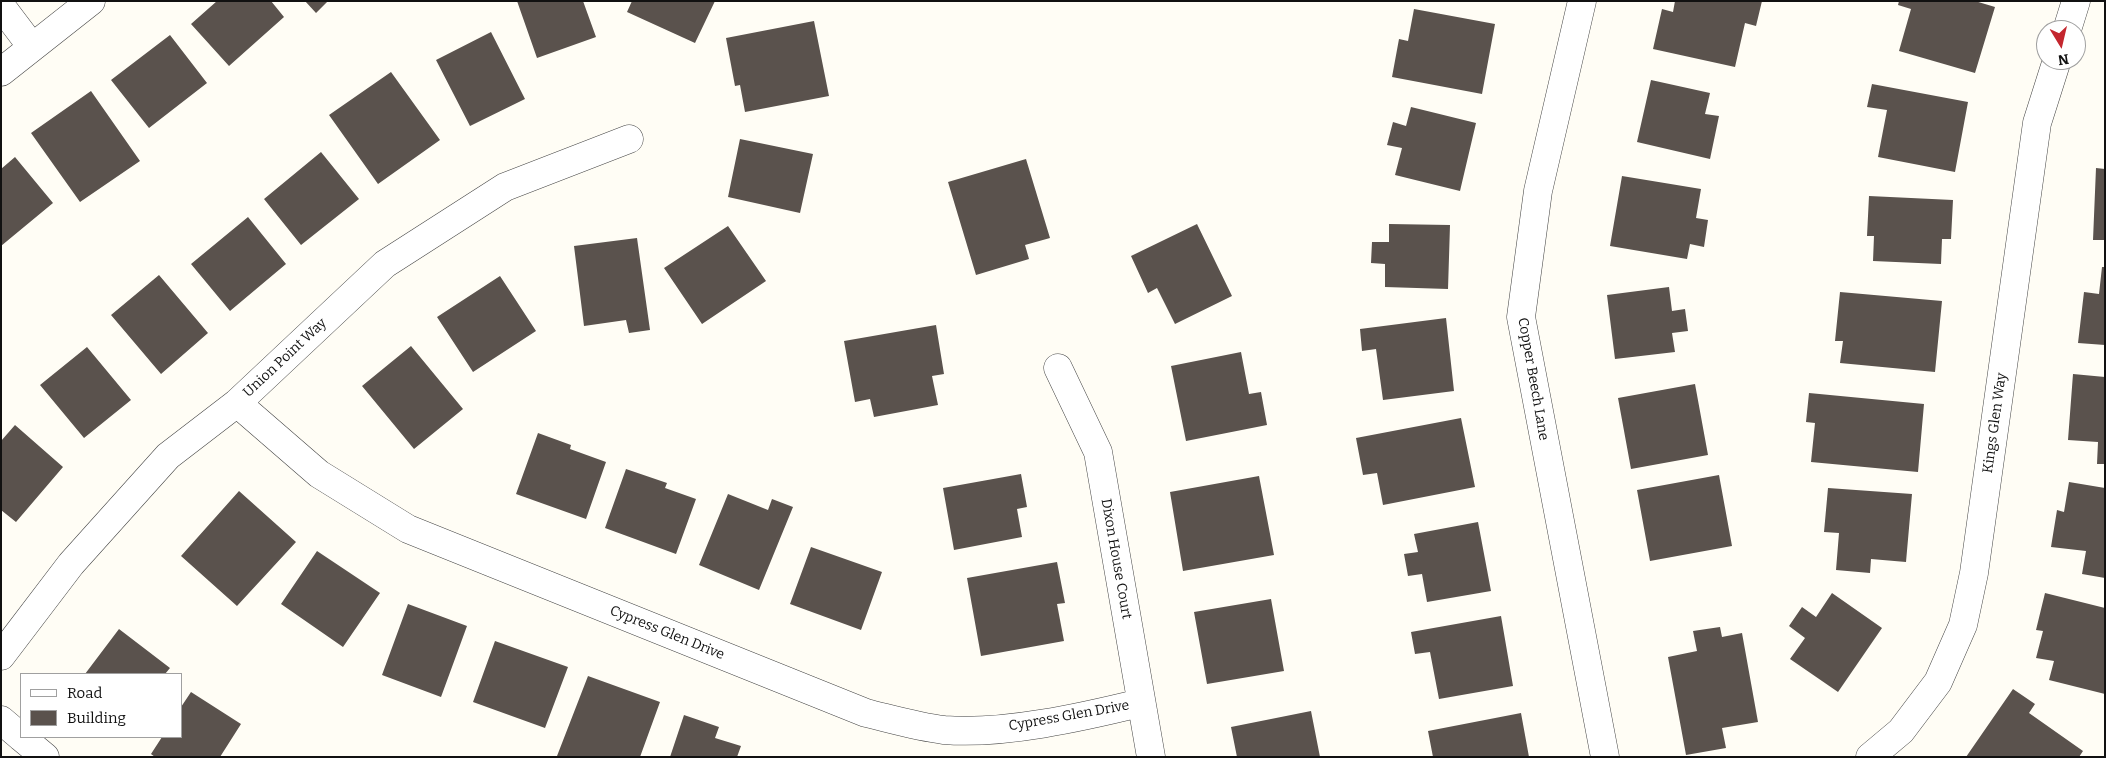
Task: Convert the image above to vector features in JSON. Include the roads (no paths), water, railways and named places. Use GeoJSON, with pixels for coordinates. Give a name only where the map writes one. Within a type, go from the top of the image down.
{"type":"FeatureCollection","features":[{"type":"Feature","properties":{"kind":"street"},"geometry":{"type":"LineString","coordinates":[[1,72],[91,1]]}},
{"type":"Feature","properties":{"kind":"street","name":"Copper Beech Lane"},"geometry":{"type":"LineString","coordinates":[[1582,1],[1538,191],[1521,317],[1605,757]]}},
{"type":"Feature","properties":{"kind":"street"},"geometry":{"type":"LineString","coordinates":[[2070,20],[2076,1]]}},
{"type":"Feature","properties":{"kind":"street"},"geometry":{"type":"LineString","coordinates":[[1,6],[32,47]]}},
{"type":"Feature","properties":{"kind":"street","name":"Kings Glen Way"},"geometry":{"type":"LineString","coordinates":[[1870,757],[1901,731],[1938,682],[1963,625],[1974,573],[2037,123],[2054,70]]}},
{"type":"Feature","properties":{"kind":"street","name":"Union Point Way"},"geometry":{"type":"LineString","coordinates":[[1,656],[71,564],[168,456],[237,403],[384,264],[505,187],[629,139]]}},
{"type":"Feature","properties":{"kind":"street","name":"Dixon House Court"},"geometry":{"type":"LineString","coordinates":[[1058,368],[1098,452],[1140,703],[1151,757]]}},
{"type":"Feature","properties":{"kind":"street","name":"Cypress Glen Drive"},"geometry":{"type":"LineString","coordinates":[[237,403],[319,474],[408,529],[866,714],[944,730],[1007,729],[1110,711],[1140,703]]}},
{"type":"Feature","properties":{"kind":"street"},"geometry":{"type":"LineString","coordinates":[[1,720],[20,736]]}},
{"type":"Feature","properties":{"kind":"street"},"geometry":{"type":"LineString","coordinates":[[22,738],[45,757]]}}]}
